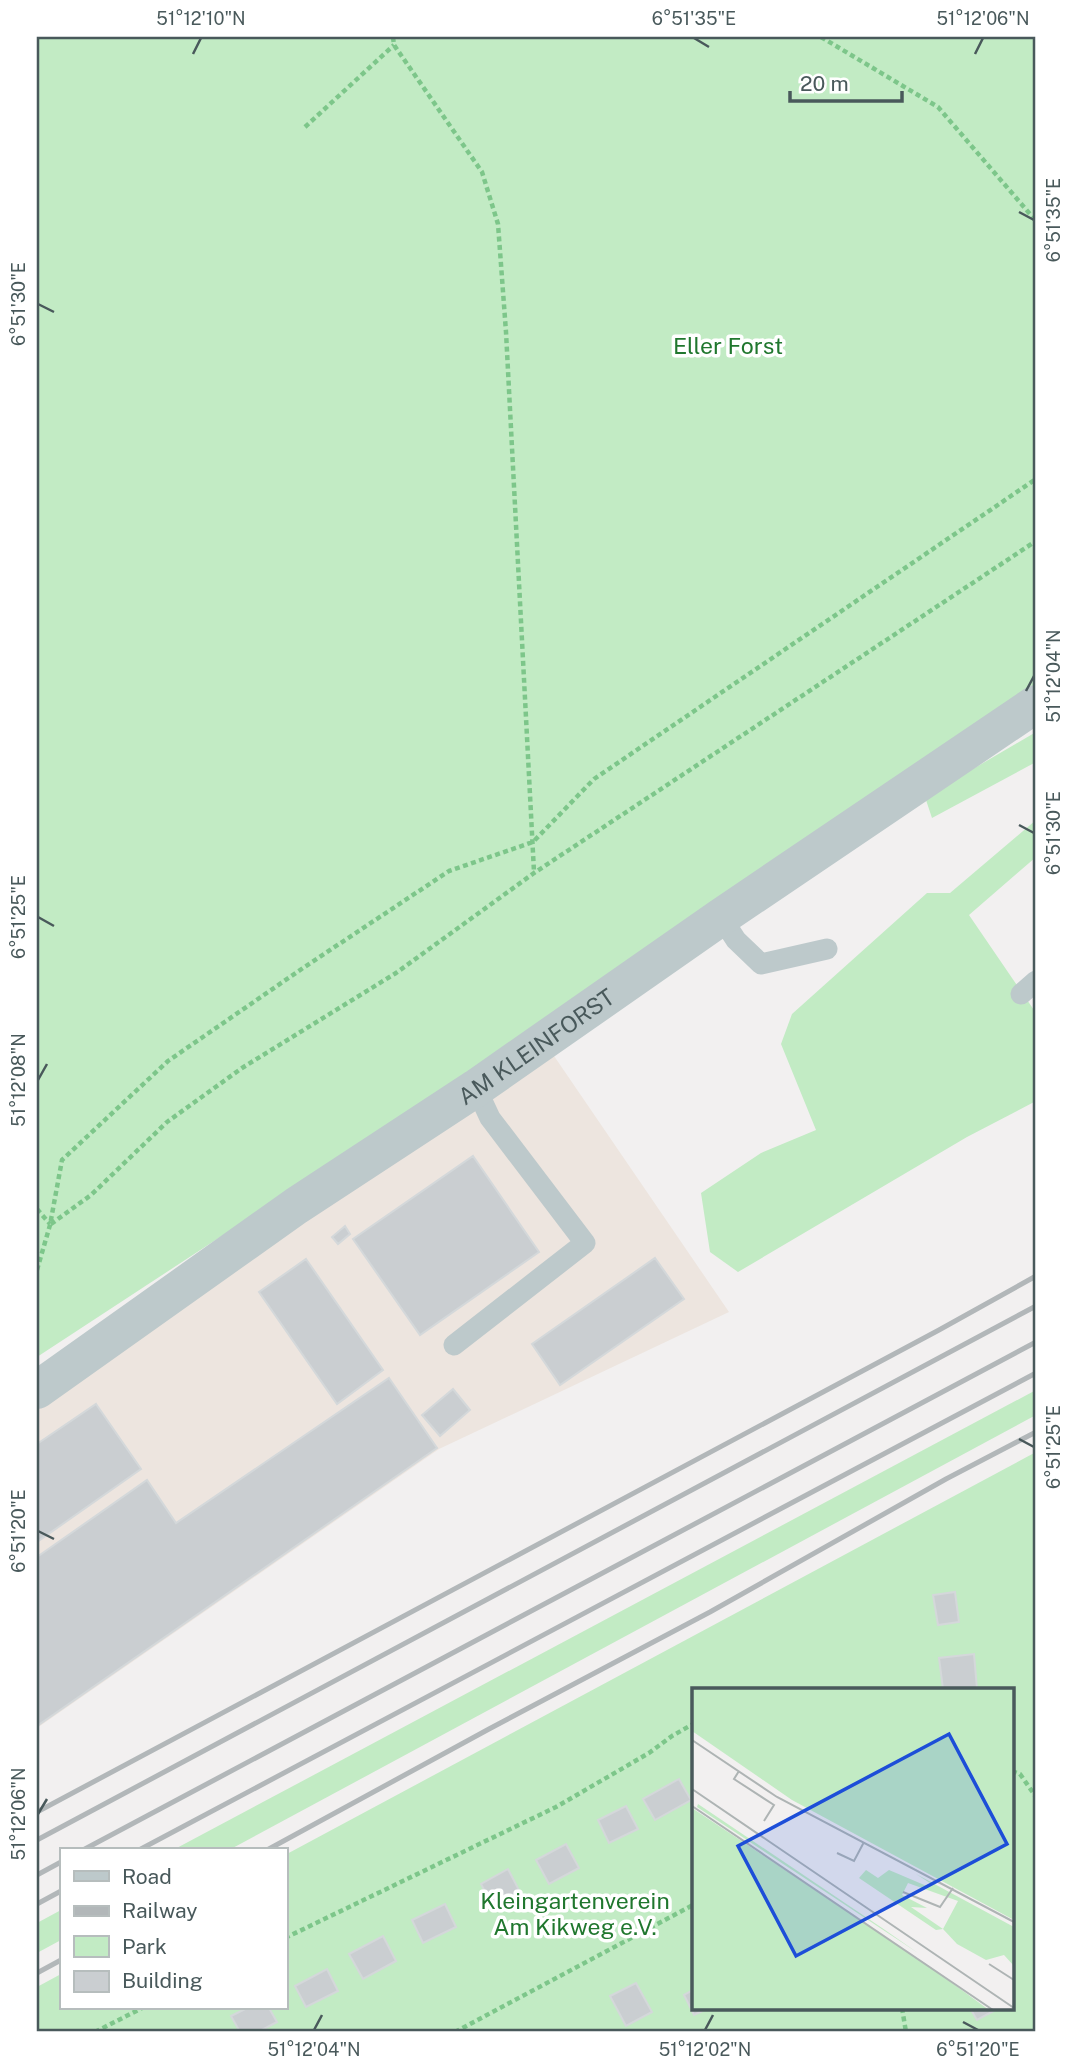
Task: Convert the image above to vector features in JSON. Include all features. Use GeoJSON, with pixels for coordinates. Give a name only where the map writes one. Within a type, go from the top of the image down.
{"type":"FeatureCollection","features":[{"type":"Feature","properties":{"kind":"street","name":"AM KLEINFORST"},"geometry":{"type":"LineString","coordinates":[[37,1390],[296,1206],[476,1088],[721,917],[1036,704]]}},
{"type":"Feature","properties":{"kind":"lane"},"geometry":{"type":"LineString","coordinates":[[721,917],[736,940],[761,964],[827,949]]}},
{"type":"Feature","properties":{"kind":"lane"},"geometry":{"type":"LineString","coordinates":[[454,1345],[585,1243],[490,1118],[476,1088]]}},
{"type":"Feature","properties":{"kind":"path"},"geometry":{"type":"LineString","coordinates":[[393,37],[394,45],[482,172],[498,224],[534,873]]}},
{"type":"Feature","properties":{"kind":"path"},"geometry":{"type":"LineString","coordinates":[[821,37],[938,107],[1036,221]]}},
{"type":"Feature","properties":{"kind":"path"},"geometry":{"type":"LineString","coordinates":[[305,127],[394,45]]}},
{"type":"Feature","properties":{"kind":"path"},"geometry":{"type":"LineString","coordinates":[[37,1270],[50,1224],[62,1160],[168,1061],[449,870],[533,842],[594,779],[1036,479]]}},
{"type":"Feature","properties":{"kind":"path"},"geometry":{"type":"LineString","coordinates":[[50,1224],[91,1195],[167,1122],[231,1075],[396,973],[534,873],[1036,541]]}},
{"type":"Feature","properties":{"kind":"path"},"geometry":{"type":"LineString","coordinates":[[37,1209],[50,1224]]}},
{"type":"Feature","properties":{"kind":"path"},"geometry":{"type":"LineString","coordinates":[[287,1937],[556,1807],[692,1725]]}},
{"type":"Feature","properties":{"kind":"path"},"geometry":{"type":"LineString","coordinates":[[1014,1772],[1020,1774],[1036,1797]]}},
{"type":"Feature","properties":{"kind":"path"},"geometry":{"type":"LineString","coordinates":[[455,2032],[692,1906]]}},
{"type":"Feature","properties":{"kind":"path"},"geometry":{"type":"LineString","coordinates":[[95,2032],[138,2010]]}},
{"type":"Feature","properties":{"kind":"path"},"geometry":{"type":"LineString","coordinates":[[902,2010],[906,2032]]}},
{"type":"Feature","properties":{"kind":"shaded area"},"geometry":{"type":"Polygon","coordinates":[[[552,1053],[729,1312],[439,1449],[37,1728],[37,1402],[552,1053]]]}},
{"type":"Feature","properties":{"kind":"green space","name":"Eller Forst"},"geometry":{"type":"Polygon","coordinates":[[[37,37],[1036,37],[1036,694],[605,985],[37,1357],[37,37]]]}},
{"type":"Feature","properties":{"kind":"green space"},"geometry":{"type":"Polygon","coordinates":[[[1036,732],[1036,762],[932,818],[925,797],[1036,732]]]}},
{"type":"Feature","properties":{"kind":"green space"},"geometry":{"type":"Polygon","coordinates":[[[1036,820],[1036,857],[969,915],[1036,1013],[1036,1101],[967,1137],[738,1272],[710,1252],[701,1193],[761,1153],[816,1130],[781,1044],[792,1014],[927,893],[950,893],[1036,820]]]}},
{"type":"Feature","properties":{"kind":"green space"},"geometry":{"type":"Polygon","coordinates":[[[1036,1390],[1036,1415],[233,1848],[177,1848],[1036,1390]]]}},
{"type":"Feature","properties":{"kind":"green space","name":"Kleingartenverein Am Kikweg e.V."},"geometry":{"type":"Polygon","coordinates":[[[1036,1452],[1036,2032],[37,2032],[37,1987],[60,1975],[60,2010],[287,2010],[287,1854],[1036,1452]]]}},
{"type":"Feature","properties":{"kind":"green space"},"geometry":{"type":"Polygon","coordinates":[[[60,1911],[60,1941],[37,1953],[37,1923],[60,1911]]]}},
{"type":"Feature","properties":{"kind":"building"},"geometry":{"type":"Polygon","coordinates":[[[473,1156],[539,1252],[420,1335],[353,1239],[473,1156]]]}},
{"type":"Feature","properties":{"kind":"building"},"geometry":{"type":"Polygon","coordinates":[[[345,1226],[350,1234],[338,1244],[332,1237],[345,1226]]]}},
{"type":"Feature","properties":{"kind":"building"},"geometry":{"type":"Polygon","coordinates":[[[655,1258],[684,1299],[560,1385],[532,1344],[655,1258]]]}},
{"type":"Feature","properties":{"kind":"building"},"geometry":{"type":"Polygon","coordinates":[[[306,1259],[383,1370],[337,1404],[259,1292],[306,1259]]]}},
{"type":"Feature","properties":{"kind":"building"},"geometry":{"type":"Polygon","coordinates":[[[389,1378],[437,1448],[37,1726],[37,1557],[147,1480],[176,1523],[389,1378]]]}},
{"type":"Feature","properties":{"kind":"building"},"geometry":{"type":"Polygon","coordinates":[[[453,1389],[470,1410],[440,1436],[422,1415],[453,1389]]]}},
{"type":"Feature","properties":{"kind":"building"},"geometry":{"type":"Polygon","coordinates":[[[96,1404],[141,1469],[37,1542],[37,1444],[96,1404]]]}},
{"type":"Feature","properties":{"kind":"building"},"geometry":{"type":"Polygon","coordinates":[[[955,1592],[959,1622],[938,1625],[933,1595],[955,1592]]]}},
{"type":"Feature","properties":{"kind":"building"},"geometry":{"type":"Polygon","coordinates":[[[974,1654],[977,1688],[943,1688],[939,1658],[974,1654]]]}},
{"type":"Feature","properties":{"kind":"building"},"geometry":{"type":"Polygon","coordinates":[[[679,1779],[691,1800],[655,1820],[643,1799],[679,1779]]]}},
{"type":"Feature","properties":{"kind":"building"},"geometry":{"type":"Polygon","coordinates":[[[626,1806],[638,1829],[609,1843],[598,1820],[626,1806]]]}},
{"type":"Feature","properties":{"kind":"building"},"geometry":{"type":"Polygon","coordinates":[[[566,1844],[579,1868],[549,1884],[536,1860],[566,1844]]]}},
{"type":"Feature","properties":{"kind":"building"},"geometry":{"type":"Polygon","coordinates":[[[508,1869],[520,1892],[493,1907],[481,1884],[508,1869]]]}},
{"type":"Feature","properties":{"kind":"building"},"geometry":{"type":"Polygon","coordinates":[[[445,1904],[456,1927],[423,1943],[412,1920],[445,1904]]]}},
{"type":"Feature","properties":{"kind":"building"},"geometry":{"type":"Polygon","coordinates":[[[383,1936],[396,1961],[363,1979],[349,1954],[383,1936]]]}},
{"type":"Feature","properties":{"kind":"building"},"geometry":{"type":"Polygon","coordinates":[[[327,1969],[338,1991],[306,2007],[295,1986],[327,1969]]]}},
{"type":"Feature","properties":{"kind":"building"},"geometry":{"type":"Polygon","coordinates":[[[636,1983],[652,2012],[626,2026],[610,1996],[636,1983]]]}},
{"type":"Feature","properties":{"kind":"building"},"geometry":{"type":"Polygon","coordinates":[[[692,1991],[692,2010],[705,2010],[694,2015],[684,1995],[692,1991]]]}},
{"type":"Feature","properties":{"kind":"building"},"geometry":{"type":"Polygon","coordinates":[[[243,2010],[270,2010],[277,2022],[258,2032],[240,2032],[231,2016],[243,2010]]]}},
{"type":"Feature","properties":{"kind":"building"},"geometry":{"type":"Polygon","coordinates":[[[971,2010],[995,2010],[977,2020],[971,2010]]]}},
{"type":"Feature","properties":{"kind":"railway"},"geometry":{"type":"LineString","coordinates":[[37,1812],[1036,1276]]}},
{"type":"Feature","properties":{"kind":"railway"},"geometry":{"type":"LineString","coordinates":[[37,1840],[1036,1306]]}},
{"type":"Feature","properties":{"kind":"railway"},"geometry":{"type":"LineString","coordinates":[[87,1848],[1036,1342]]}},
{"type":"Feature","properties":{"kind":"railway"},"geometry":{"type":"LineString","coordinates":[[143,1848],[1036,1373]]}},
{"type":"Feature","properties":{"kind":"railway"},"geometry":{"type":"LineString","coordinates":[[271,1848],[710,1612],[946,1479],[1036,1432]]}},
{"type":"Feature","properties":{"kind":"railway"},"geometry":{"type":"LineString","coordinates":[[37,1875],[60,1863]]}},
{"type":"Feature","properties":{"kind":"railway"},"geometry":{"type":"LineString","coordinates":[[37,1904],[60,1892]]}},
{"type":"Feature","properties":{"kind":"railway"},"geometry":{"type":"LineString","coordinates":[[37,1973],[60,1961]]}}]}
